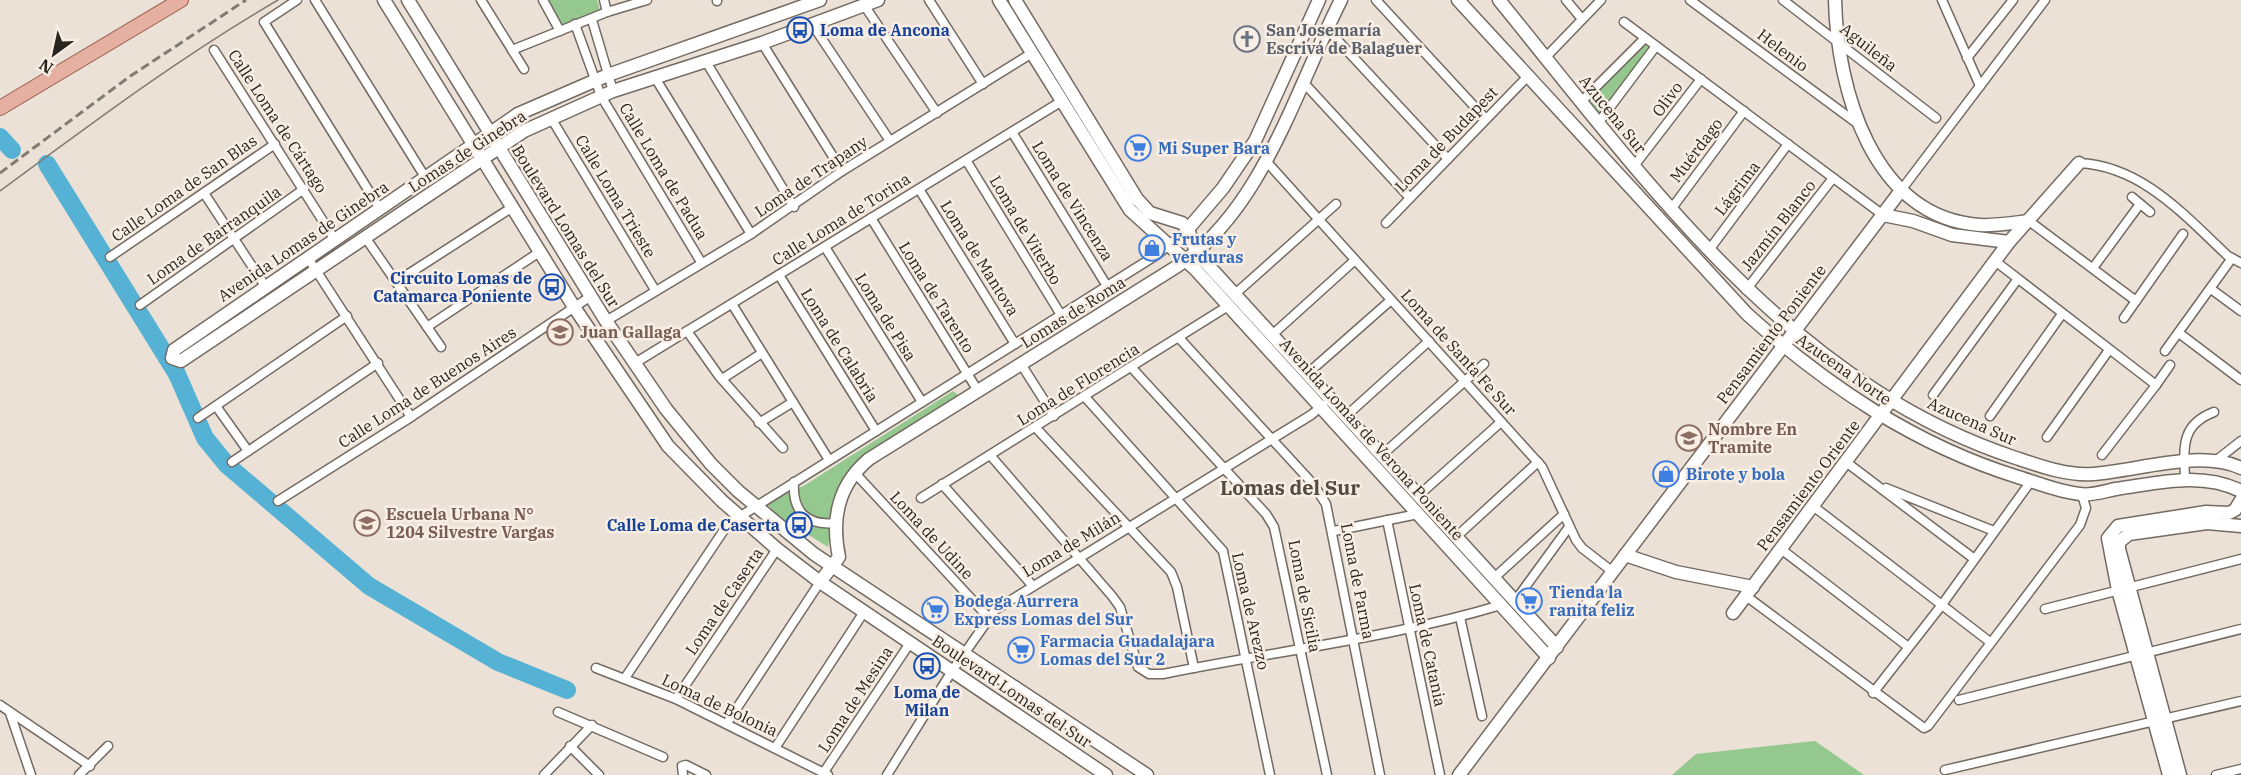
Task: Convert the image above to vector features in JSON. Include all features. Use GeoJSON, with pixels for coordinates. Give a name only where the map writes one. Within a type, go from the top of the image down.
{"type":"FeatureCollection","features":[{"type":"Feature","properties":{"kind":"main road"},"geometry":{"type":"LineString","coordinates":[[0,108],[181,0]]}},
{"type":"Feature","properties":{"kind":"street"},"geometry":{"type":"LineString","coordinates":[[297,0],[264,22],[380,209]]}},
{"type":"Feature","properties":{"kind":"street"},"geometry":{"type":"LineString","coordinates":[[315,0],[425,177]]}},
{"type":"Feature","properties":{"kind":"street","name":"Boulevard Lomas del Sur"},"geometry":{"type":"LineString","coordinates":[[384,0],[472,146],[541,251],[574,307],[668,446],[740,516],[777,549],[820,582],[1106,775]]}},
{"type":"Feature","properties":{"kind":"street","name":"Boulevard Lomas del Sur"},"geometry":{"type":"LineString","coordinates":[[408,0],[606,321],[666,409],[711,464],[755,507],[787,534],[833,567],[1147,775]]}},
{"type":"Feature","properties":{"kind":"street"},"geometry":{"type":"LineString","coordinates":[[481,0],[524,69]]}},
{"type":"Feature","properties":{"kind":"street"},"geometry":{"type":"LineString","coordinates":[[543,0],[560,31]]}},
{"type":"Feature","properties":{"kind":"street"},"geometry":{"type":"LineString","coordinates":[[604,0],[607,12]]}},
{"type":"Feature","properties":{"kind":"street"},"geometry":{"type":"LineString","coordinates":[[512,50],[575,24],[592,20],[607,12],[647,0]]}},
{"type":"Feature","properties":{"kind":"street","name":"Avenida Lomas de Ginebra"},"geometry":{"type":"LineString","coordinates":[[172,358],[174,350],[518,114],[608,75],[820,0]]}},
{"type":"Feature","properties":{"kind":"street"},"geometry":{"type":"LineString","coordinates":[[929,0],[983,84]]}},
{"type":"Feature","properties":{"kind":"street","name":"Avenida Lomas de Verona Poniente"},"geometry":{"type":"LineString","coordinates":[[999,0],[1124,202],[1325,403],[1418,514],[1501,605],[1553,652]]}},
{"type":"Feature","properties":{"kind":"street"},"geometry":{"type":"LineString","coordinates":[[1015,0],[1137,199],[1150,213],[1178,221],[1188,229]]}},
{"type":"Feature","properties":{"kind":"street","name":"Lomas de Roma"},"geometry":{"type":"LineString","coordinates":[[624,678],[728,524],[1107,286],[1168,246],[1188,229],[1223,188],[1255,141],[1319,0]]}},
{"type":"Feature","properties":{"kind":"street","name":"Lomas de Roma"},"geometry":{"type":"LineString","coordinates":[[833,567],[839,556],[836,509],[854,472],[869,459],[1196,252],[1234,207],[1266,161],[1285,128],[1341,0]]}},
{"type":"Feature","properties":{"kind":"street"},"geometry":{"type":"LineString","coordinates":[[1376,0],[1486,119]]}},
{"type":"Feature","properties":{"kind":"street","name":"Azucena Norte"},"geometry":{"type":"LineString","coordinates":[[1458,0],[1747,314],[1782,346],[1880,416],[1946,450],[2031,481],[2082,495],[2185,479],[2229,485],[2241,491]]}},
{"type":"Feature","properties":{"kind":"street","name":"Azucena Sur"},"geometry":{"type":"LineString","coordinates":[[1499,0],[1634,166],[1746,290],[1793,331],[1891,401],[1981,446],[2052,469],[2091,474],[2184,462],[2214,462],[2241,468]]}},
{"type":"Feature","properties":{"kind":"street"},"geometry":{"type":"LineString","coordinates":[[1566,0],[1582,20]]}},
{"type":"Feature","properties":{"kind":"street"},"geometry":{"type":"LineString","coordinates":[[1546,57],[1601,0]]}},
{"type":"Feature","properties":{"kind":"street","name":"Helenio"},"geometry":{"type":"LineString","coordinates":[[1690,0],[1858,124]]}},
{"type":"Feature","properties":{"kind":"street","name":"Aguileña"},"geometry":{"type":"LineString","coordinates":[[1783,0],[1936,117]]}},
{"type":"Feature","properties":{"kind":"street"},"geometry":{"type":"LineString","coordinates":[[1836,0],[1837,41],[1842,75],[1858,124],[1886,173],[1926,208],[1956,221],[1978,225],[2029,221],[2136,301]]}},
{"type":"Feature","properties":{"kind":"street"},"geometry":{"type":"LineString","coordinates":[[1942,0],[1980,86]]}},
{"type":"Feature","properties":{"kind":"street"},"geometry":{"type":"LineString","coordinates":[[1967,58],[2013,0]]}},
{"type":"Feature","properties":{"kind":"street","name":"Pensamiento Poniente"},"geometry":{"type":"LineString","coordinates":[[1459,775],[2045,0]]}},
{"type":"Feature","properties":{"kind":"street"},"geometry":{"type":"LineString","coordinates":[[867,2],[937,112]]}},
{"type":"Feature","properties":{"kind":"street","name":"Lomas de Ginebra"},"geometry":{"type":"LineString","coordinates":[[172,358],[181,361],[480,158],[551,118],[607,93],[762,43],[867,2]]}},
{"type":"Feature","properties":{"kind":"street"},"geometry":{"type":"LineString","coordinates":[[592,20],[608,75],[607,93]]}},
{"type":"Feature","properties":{"kind":"street"},"geometry":{"type":"LineString","coordinates":[[1624,22],[1882,215],[1919,222],[1952,235],[2009,242]]}},
{"type":"Feature","properties":{"kind":"street"},"geometry":{"type":"LineString","coordinates":[[575,24],[595,80],[607,93]]}},
{"type":"Feature","properties":{"kind":"street"},"geometry":{"type":"LineString","coordinates":[[812,24],[890,141]]}},
{"type":"Feature","properties":{"kind":"street"},"geometry":{"type":"LineString","coordinates":[[1327,29],[1448,159]]}},
{"type":"Feature","properties":{"kind":"street"},"geometry":{"type":"LineString","coordinates":[[1582,101],[1645,38]]}},
{"type":"Feature","properties":{"kind":"street"},"geometry":{"type":"LineString","coordinates":[[762,43],[842,171]]}},
{"type":"Feature","properties":{"kind":"street"},"geometry":{"type":"LineString","coordinates":[[1599,122],[1656,46]]}},
{"type":"Feature","properties":{"kind":"street","name":"Calle Loma de Cártago"},"geometry":{"type":"LineString","coordinates":[[214,50],[335,240]]}},
{"type":"Feature","properties":{"kind":"street","name":"Loma de Trapany"},"geometry":{"type":"LineString","coordinates":[[606,321],[794,207],[842,171],[1032,53]]}},
{"type":"Feature","properties":{"kind":"street"},"geometry":{"type":"LineString","coordinates":[[705,60],[794,207]]}},
{"type":"Feature","properties":{"kind":"street"},"geometry":{"type":"LineString","coordinates":[[654,76],[751,234]]}},
{"type":"Feature","properties":{"kind":"street","name":"Loma de Budapest"},"geometry":{"type":"LineString","coordinates":[[1386,223],[1528,76]]}},
{"type":"Feature","properties":{"kind":"street","name":"Olivo"},"geometry":{"type":"LineString","coordinates":[[1634,166],[1701,79]]}},
{"type":"Feature","properties":{"kind":"street"},"geometry":{"type":"LineString","coordinates":[[1304,83],[1410,198]]}},
{"type":"Feature","properties":{"kind":"street","name":"Calle Loma de Padua"},"geometry":{"type":"LineString","coordinates":[[607,93],[701,262]]}},
{"type":"Feature","properties":{"kind":"street","name":"Calle Loma de Torina"},"geometry":{"type":"LineString","coordinates":[[635,363],[1062,101]]}},
{"type":"Feature","properties":{"kind":"street","name":"Muérdago"},"geometry":{"type":"LineString","coordinates":[[1671,208],[1744,111]]}},
{"type":"Feature","properties":{"kind":"street","name":"Calle Loma Trieste"},"geometry":{"type":"LineString","coordinates":[[551,118],[655,290]]}},
{"type":"Feature","properties":{"kind":"street","name":"Loma de Vincenza"},"geometry":{"type":"LineString","coordinates":[[1012,132],[1107,286]]}},
{"type":"Feature","properties":{"kind":"street","name":"Calle Loma de San Blas"},"geometry":{"type":"LineString","coordinates":[[110,257],[275,144]]}},
{"type":"Feature","properties":{"kind":"street","name":"Lágrima"},"geometry":{"type":"LineString","coordinates":[[1709,250],[1788,144]]}},
{"type":"Feature","properties":{"kind":"street","name":"Loma de Viterbo"},"geometry":{"type":"LineString","coordinates":[[966,160],[1061,315]]}},
{"type":"Feature","properties":{"kind":"street","name":"Loma de Santa Fe Sur"},"geometry":{"type":"LineString","coordinates":[[1266,161],[1538,462],[1582,548],[1613,572]]}},
{"type":"Feature","properties":{"kind":"street"},"geometry":{"type":"LineString","coordinates":[[2079,163],[2097,164],[2121,171],[2151,187],[2232,258],[2241,263]]}},
{"type":"Feature","properties":{"kind":"street","name":"Pensamiento Oriente"},"geometry":{"type":"LineString","coordinates":[[1733,613],[2009,242],[2079,163]]}},
{"type":"Feature","properties":{"kind":"street","name":"Jazmín Blanco"},"geometry":{"type":"LineString","coordinates":[[1746,290],[1833,178]]}},
{"type":"Feature","properties":{"kind":"street","name":"Loma de Barranquila"},"geometry":{"type":"LineString","coordinates":[[141,305],[304,189]]}},
{"type":"Feature","properties":{"kind":"street","name":"Loma de Mantova"},"geometry":{"type":"LineString","coordinates":[[919,189],[1015,344]]}},
{"type":"Feature","properties":{"kind":"street"},"geometry":{"type":"LineString","coordinates":[[204,193],[265,286]]}},
{"type":"Feature","properties":{"kind":"street"},"geometry":{"type":"LineString","coordinates":[[2132,197],[2150,212]]}},
{"type":"Feature","properties":{"kind":"street"},"geometry":{"type":"LineString","coordinates":[[1235,294],[1336,204]]}},
{"type":"Feature","properties":{"kind":"street"},"geometry":{"type":"LineString","coordinates":[[2093,268],[2140,204]]}},
{"type":"Feature","properties":{"kind":"street"},"geometry":{"type":"LineString","coordinates":[[396,282],[511,208]]}},
{"type":"Feature","properties":{"kind":"street","name":"Loma de Tarento"},"geometry":{"type":"LineString","coordinates":[[871,218],[978,391]]}},
{"type":"Feature","properties":{"kind":"street","name":"Avenida Lomas de Verona Poniente"},"geometry":{"type":"LineString","coordinates":[[1188,229],[1196,252],[1307,374],[1325,403],[1346,416],[1382,455],[1515,601],[1553,652]]}},
{"type":"Feature","properties":{"kind":"street"},"geometry":{"type":"LineString","coordinates":[[2124,318],[2183,234]]}},
{"type":"Feature","properties":{"kind":"street"},"geometry":{"type":"LineString","coordinates":[[365,237],[441,347]]}},
{"type":"Feature","properties":{"kind":"street","name":"Loma de Pisa"},"geometry":{"type":"LineString","coordinates":[[825,247],[922,402]]}},
{"type":"Feature","properties":{"kind":"street"},"geometry":{"type":"LineString","coordinates":[[427,327],[541,251]]}},
{"type":"Feature","properties":{"kind":"street"},"geometry":{"type":"LineString","coordinates":[[308,258],[411,417]]}},
{"type":"Feature","properties":{"kind":"street"},"geometry":{"type":"LineString","coordinates":[[2165,351],[2232,258]]}},
{"type":"Feature","properties":{"kind":"street"},"geometry":{"type":"LineString","coordinates":[[1272,335],[1355,260]]}},
{"type":"Feature","properties":{"kind":"street"},"geometry":{"type":"LineString","coordinates":[[1995,261],[2156,385]]}},
{"type":"Feature","properties":{"kind":"street","name":"Loma de Calabria"},"geometry":{"type":"LineString","coordinates":[[779,275],[876,431]]}},
{"type":"Feature","properties":{"kind":"street"},"geometry":{"type":"LineString","coordinates":[[1933,396],[2017,280]]}},
{"type":"Feature","properties":{"kind":"street"},"geometry":{"type":"LineString","coordinates":[[2211,288],[2241,311]]}},
{"type":"Feature","properties":{"kind":"street","name":"Calle Loma de Buenos Aires"},"geometry":{"type":"LineString","coordinates":[[279,501],[411,417],[591,296]]}},
{"type":"Feature","properties":{"kind":"street"},"geometry":{"type":"LineString","coordinates":[[1307,374],[1391,300]]}},
{"type":"Feature","properties":{"kind":"street"},"geometry":{"type":"LineString","coordinates":[[732,304],[829,460]]}},
{"type":"Feature","properties":{"kind":"street","name":"Loma de Florencia"},"geometry":{"type":"LineString","coordinates":[[921,498],[1180,339],[1228,306]]}},
{"type":"Feature","properties":{"kind":"street"},"geometry":{"type":"LineString","coordinates":[[1990,416],[2062,314]]}},
{"type":"Feature","properties":{"kind":"street"},"geometry":{"type":"LineString","coordinates":[[198,418],[346,316]]}},
{"type":"Feature","properties":{"kind":"street"},"geometry":{"type":"LineString","coordinates":[[687,332],[722,380],[783,448]]}},
{"type":"Feature","properties":{"kind":"street"},"geometry":{"type":"LineString","coordinates":[[2179,333],[2241,380]]}},
{"type":"Feature","properties":{"kind":"street","name":"Loma de Parma"},"geometry":{"type":"LineString","coordinates":[[1180,339],[1321,495],[1330,513],[1380,775]]}},
{"type":"Feature","properties":{"kind":"street"},"geometry":{"type":"LineString","coordinates":[[1346,416],[1429,341]]}},
{"type":"Feature","properties":{"kind":"street"},"geometry":{"type":"LineString","coordinates":[[2047,437],[2109,350]]}},
{"type":"Feature","properties":{"kind":"street"},"geometry":{"type":"LineString","coordinates":[[722,380],[762,353]]}},
{"type":"Feature","properties":{"kind":"street"},"geometry":{"type":"LineString","coordinates":[[232,462],[378,363]]}},
{"type":"Feature","properties":{"kind":"street"},"geometry":{"type":"LineString","coordinates":[[1021,364],[1054,416]]}},
{"type":"Feature","properties":{"kind":"street"},"geometry":{"type":"LineString","coordinates":[[1382,455],[1484,364]]}},
{"type":"Feature","properties":{"kind":"street"},"geometry":{"type":"LineString","coordinates":[[2102,455],[2170,365]]}},
{"type":"Feature","properties":{"kind":"street","name":"Loma de Sicilia"},"geometry":{"type":"LineString","coordinates":[[1132,368],[1224,468],[1274,527],[1327,775]]}},
{"type":"Feature","properties":{"kind":"street","name":"Loma de Arezzo"},"geometry":{"type":"LineString","coordinates":[[1085,397],[1223,551],[1270,775]]}},
{"type":"Feature","properties":{"kind":"street"},"geometry":{"type":"LineString","coordinates":[[759,423],[792,402]]}},
{"type":"Feature","properties":{"kind":"street","name":"Loma de Milán"},"geometry":{"type":"LineString","coordinates":[[887,775],[952,671],[989,618],[1032,585],[1272,439],[1325,403]]}},
{"type":"Feature","properties":{"kind":"street"},"geometry":{"type":"LineString","coordinates":[[216,406],[248,451]]}},
{"type":"Feature","properties":{"kind":"street"},"geometry":{"type":"LineString","coordinates":[[2185,479],[2182,448],[2185,438],[2202,417],[2214,412]]}},
{"type":"Feature","properties":{"kind":"street"},"geometry":{"type":"LineString","coordinates":[[1418,496],[1501,422]]}},
{"type":"Feature","properties":{"kind":"street"},"geometry":{"type":"LineString","coordinates":[[1036,428],[1175,579],[1194,668]]}},
{"type":"Feature","properties":{"kind":"street"},"geometry":{"type":"LineString","coordinates":[[2214,462],[2241,441]]}},
{"type":"Feature","properties":{"kind":"street"},"geometry":{"type":"LineString","coordinates":[[990,455],[1120,607],[1138,667],[1155,675],[1300,650],[1460,617],[1501,605]]}},
{"type":"Feature","properties":{"kind":"street"},"geometry":{"type":"LineString","coordinates":[[1456,537],[1538,462]]}},
{"type":"Feature","properties":{"kind":"street"},"geometry":{"type":"LineString","coordinates":[[1846,462],[1973,558]]}},
{"type":"Feature","properties":{"kind":"street","name":"Loma de Udine"},"geometry":{"type":"LineString","coordinates":[[854,472],[989,618]]}},
{"type":"Feature","properties":{"kind":"street"},"geometry":{"type":"LineString","coordinates":[[1873,693],[1907,646],[1941,606],[1973,558],[2031,481]]}},
{"type":"Feature","properties":{"kind":"street"},"geometry":{"type":"LineString","coordinates":[[794,482],[793,497],[798,510],[811,520],[824,524],[836,523]]}},
{"type":"Feature","properties":{"kind":"street"},"geometry":{"type":"LineString","coordinates":[[942,484],[1032,585]]}},
{"type":"Feature","properties":{"kind":"street"},"geometry":{"type":"LineString","coordinates":[[1875,484],[1994,531]]}},
{"type":"Feature","properties":{"kind":"street"},"geometry":{"type":"LineString","coordinates":[[1625,555],[1749,592],[1873,693],[1924,728],[1928,726],[2080,525],[2086,508],[2082,495]]}},
{"type":"Feature","properties":{"kind":"street"},"geometry":{"type":"LineString","coordinates":[[2169,775],[2159,720],[2123,589],[2108,545],[2111,532],[2118,526],[2206,512],[2229,513],[2235,510],[2241,500]]}},
{"type":"Feature","properties":{"kind":"street"},"geometry":{"type":"LineString","coordinates":[[1813,506],[1990,642]]}},
{"type":"Feature","properties":{"kind":"street"},"geometry":{"type":"LineString","coordinates":[[1334,531],[1418,514]]}},
{"type":"Feature","properties":{"kind":"street"},"geometry":{"type":"LineString","coordinates":[[1494,578],[1563,514]]}},
{"type":"Feature","properties":{"kind":"street","name":"Loma de Catania"},"geometry":{"type":"LineString","coordinates":[[1386,520],[1440,775]]}},
{"type":"Feature","properties":{"kind":"street"},"geometry":{"type":"LineString","coordinates":[[2123,589],[2119,549],[2123,537],[2207,523],[2241,526]]}},
{"type":"Feature","properties":{"kind":"street"},"geometry":{"type":"LineString","coordinates":[[1515,601],[1569,526]]}},
{"type":"Feature","properties":{"kind":"street","name":"Loma de Caserta"},"geometry":{"type":"LineString","coordinates":[[676,699],[777,549]]}},
{"type":"Feature","properties":{"kind":"street"},"geometry":{"type":"LineString","coordinates":[[1781,549],[1907,646]]}},
{"type":"Feature","properties":{"kind":"street"},"geometry":{"type":"LineString","coordinates":[[2045,609],[2241,559]]}},
{"type":"Feature","properties":{"kind":"street"},"geometry":{"type":"LineString","coordinates":[[727,723],[820,582],[833,567]]}},
{"type":"Feature","properties":{"kind":"street"},"geometry":{"type":"LineString","coordinates":[[775,748],[864,612]]}},
{"type":"Feature","properties":{"kind":"street"},"geometry":{"type":"LineString","coordinates":[[1460,617],[1482,717]]}},
{"type":"Feature","properties":{"kind":"street"},"geometry":{"type":"LineString","coordinates":[[1959,700],[2241,629]]}},
{"type":"Feature","properties":{"kind":"street","name":"Loma de Mesina"},"geometry":{"type":"LineString","coordinates":[[826,774],[910,643]]}},
{"type":"Feature","properties":{"kind":"street","name":"Loma de Bolonia"},"geometry":{"type":"LineString","coordinates":[[596,668],[676,699],[826,774]]}},
{"type":"Feature","properties":{"kind":"street"},"geometry":{"type":"LineString","coordinates":[[1945,770],[2241,701]]}},
{"type":"Feature","properties":{"kind":"street"},"geometry":{"type":"LineString","coordinates":[[0,705],[90,766]]}},
{"type":"Feature","properties":{"kind":"street"},"geometry":{"type":"LineString","coordinates":[[9,712],[31,775]]}},
{"type":"Feature","properties":{"kind":"street"},"geometry":{"type":"LineString","coordinates":[[558,712],[663,757]]}},
{"type":"Feature","properties":{"kind":"street"},"geometry":{"type":"LineString","coordinates":[[2159,720],[2180,775]]}},
{"type":"Feature","properties":{"kind":"street"},"geometry":{"type":"LineString","coordinates":[[544,775],[592,725]]}},
{"type":"Feature","properties":{"kind":"street"},"geometry":{"type":"LineString","coordinates":[[79,775],[108,746]]}},
{"type":"Feature","properties":{"kind":"street"},"geometry":{"type":"LineString","coordinates":[[570,746],[599,775]]}},
{"type":"Feature","properties":{"kind":"street"},"geometry":{"type":"LineString","coordinates":[[683,775],[682,766],[686,765],[706,775]]}},
{"type":"Feature","properties":{"kind":"street"},"geometry":{"type":"LineString","coordinates":[[2216,775],[2241,769]]}},
{"type":"Feature","properties":{"kind":"green space"},"geometry":{"type":"Polygon","coordinates":[[[545,0],[597,0],[601,13],[560,28],[545,0]]]}},
{"type":"Feature","properties":{"kind":"green space"},"geometry":{"type":"Polygon","coordinates":[[[1644,44],[1650,49],[1599,116],[1588,103],[1644,44]]]}},
{"type":"Feature","properties":{"kind":"green space"},"geometry":{"type":"Polygon","coordinates":[[[953,391],[962,398],[851,469],[835,497],[828,547],[778,516],[766,504],[805,485],[953,391]]]}},
{"type":"Feature","properties":{"kind":"green space"},"geometry":{"type":"Polygon","coordinates":[[[1815,741],[1864,775],[1672,775],[1696,754],[1815,741]]]}},
{"type":"Feature","properties":{"kind":"waterway"},"geometry":{"type":"LineString","coordinates":[[0,137],[12,150]]}},
{"type":"Feature","properties":{"kind":"waterway"},"geometry":{"type":"LineString","coordinates":[[47,164],[177,374],[205,438],[227,465],[369,586],[498,662],[567,690]]}},
{"type":"Feature","properties":{"kind":"tram line"},"geometry":{"type":"LineString","coordinates":[[0,191],[171,68],[278,0]]}},
{"type":"Feature","properties":{"kind":"railway"},"geometry":{"type":"LineString","coordinates":[[0,173],[129,77],[246,0]]}},
{"type":"Feature","properties":{"kind":"place","name":"Loma de Ancona"},"geometry":{"type":"Point","coordinates":[800,30]}},
{"type":"Feature","properties":{"kind":"place","name":"San Josemaría Escrivá de Balaguer"},"geometry":{"type":"Point","coordinates":[1247,39]}},
{"type":"Feature","properties":{"kind":"place","name":"Mi Super Bara"},"geometry":{"type":"Point","coordinates":[1138,148]}},
{"type":"Feature","properties":{"kind":"place","name":"Frutas y verduras"},"geometry":{"type":"Point","coordinates":[1152,248]}},
{"type":"Feature","properties":{"kind":"place","name":"Circuito Lomas de Catamarca Poniente"},"geometry":{"type":"Point","coordinates":[552,287]}},
{"type":"Feature","properties":{"kind":"place","name":"Juan Gallaga"},"geometry":{"type":"Point","coordinates":[560,332]}},
{"type":"Feature","properties":{"kind":"place","name":"Nombre En Tramite"},"geometry":{"type":"Point","coordinates":[1689,438]}},
{"type":"Feature","properties":{"kind":"place","name":"Birote y bola"},"geometry":{"type":"Point","coordinates":[1666,474]}},
{"type":"Feature","properties":{"kind":"place","name":"Escuela Urbana N° 1204 Silvestre Vargas"},"geometry":{"type":"Point","coordinates":[367,523]}},
{"type":"Feature","properties":{"kind":"place","name":"Calle Loma de Caserta"},"geometry":{"type":"Point","coordinates":[799,525]}},
{"type":"Feature","properties":{"kind":"place","name":"Tienda la ranita feliz"},"geometry":{"type":"Point","coordinates":[1529,601]}},
{"type":"Feature","properties":{"kind":"place","name":"Bodega Aurrera Express Lomas del Sur"},"geometry":{"type":"Point","coordinates":[935,610]}},
{"type":"Feature","properties":{"kind":"place","name":"Farmacia Guadalajara Lomas del Sur 2"},"geometry":{"type":"Point","coordinates":[1021,650]}},
{"type":"Feature","properties":{"kind":"place","name":"Loma de Milan"},"geometry":{"type":"Point","coordinates":[927,666]}},
{"type":"Feature","properties":{"kind":"district","name":"Lomas del Sur"},"geometry":{"type":"Point","coordinates":[1290,487]}}]}
